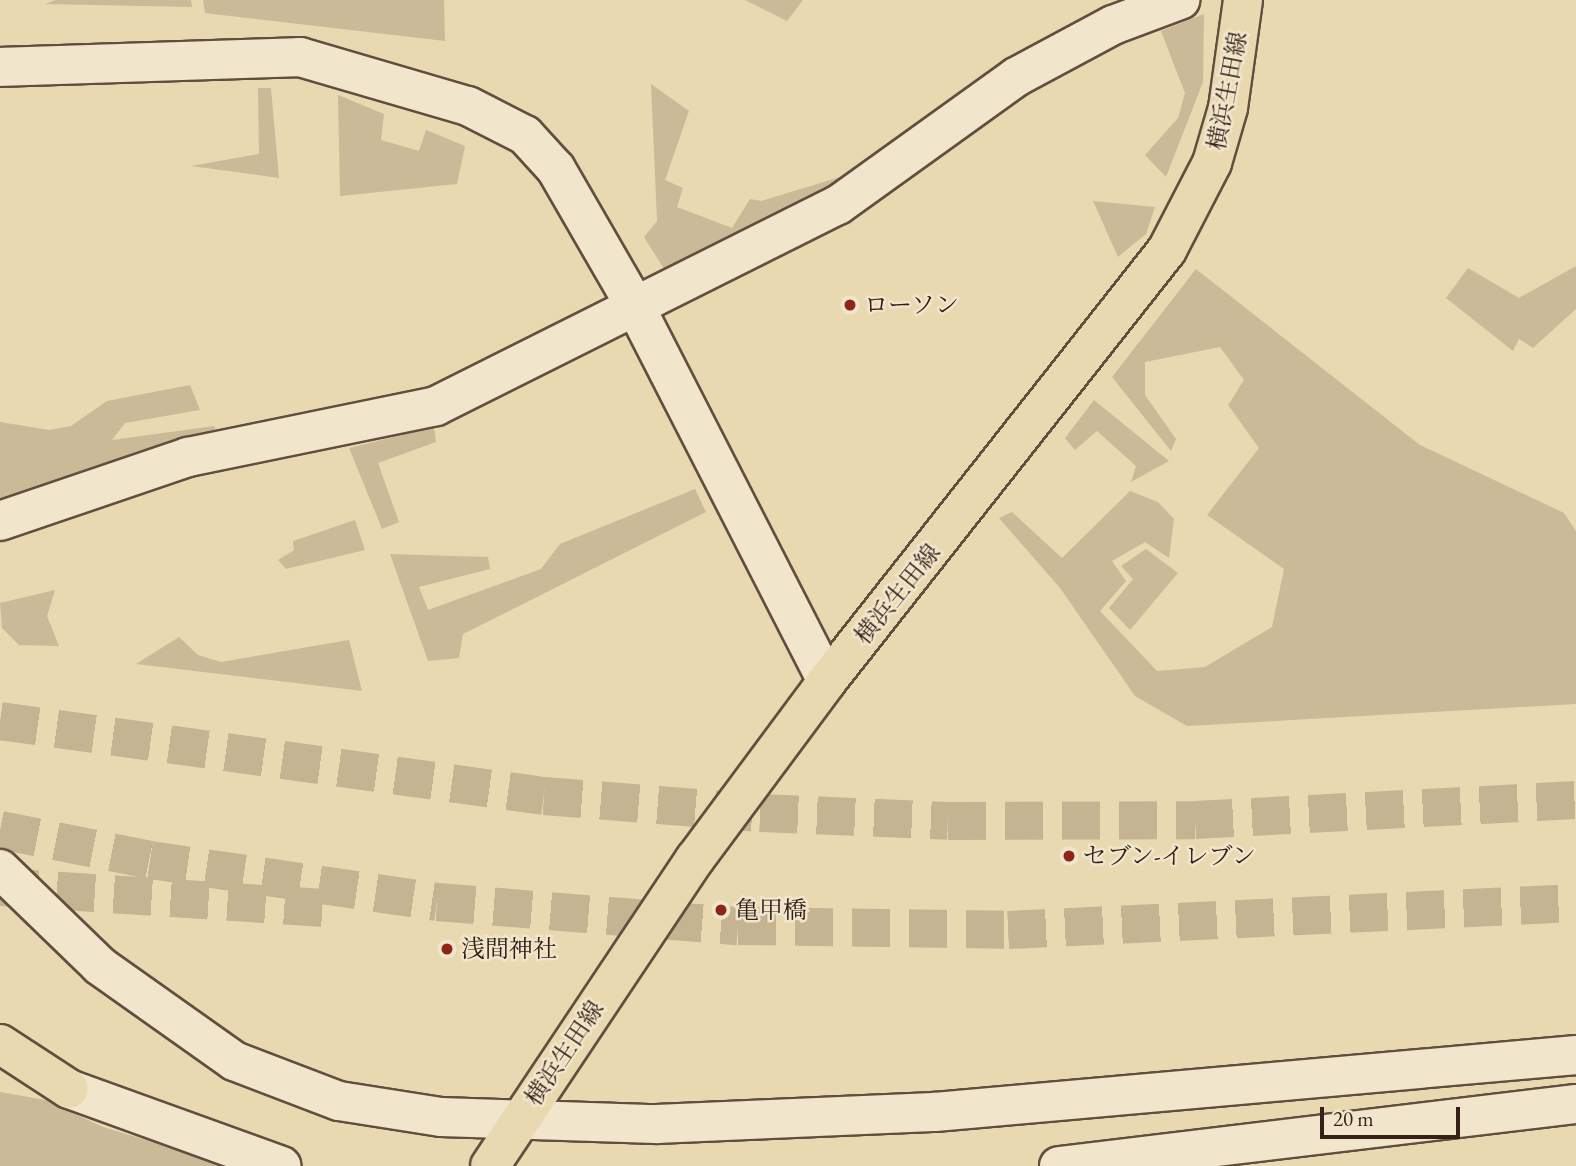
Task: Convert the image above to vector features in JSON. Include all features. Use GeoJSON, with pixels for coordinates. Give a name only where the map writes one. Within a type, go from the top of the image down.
{"type":"FeatureCollection","features":[{"type":"Feature","properties":{"kind":"main road","name":"横浜生田線"},"geometry":{"type":"LineString","coordinates":[[490,1166],[516,1122],[695,859],[827,681],[1167,250],[1212,163],[1228,108],[1243,0]]}},
{"type":"Feature","properties":{"kind":"main road"},"geometry":{"type":"LineString","coordinates":[[0,1044],[69,1089]]}},
{"type":"Feature","properties":{"kind":"street"},"geometry":{"type":"LineString","coordinates":[[0,521],[188,457],[436,406],[838,205],[1016,77],[1113,25],[1180,0]]}},
{"type":"Feature","properties":{"kind":"street"},"geometry":{"type":"LineString","coordinates":[[0,66],[300,57],[468,106],[525,135],[556,169],[635,306],[827,681]]}},
{"type":"Feature","properties":{"kind":"street"},"geometry":{"type":"LineString","coordinates":[[0,869],[100,966],[234,1061],[338,1101],[516,1122],[935,1112],[1149,1097],[1411,1068],[1499,1066],[1576,1055]]}},
{"type":"Feature","properties":{"kind":"street"},"geometry":{"type":"LineString","coordinates":[[1411,1068],[1576,1032]]}},
{"type":"Feature","properties":{"kind":"street"},"geometry":{"type":"LineString","coordinates":[[0,1065],[232,1153],[282,1166]]}},
{"type":"Feature","properties":{"kind":"street"},"geometry":{"type":"LineString","coordinates":[[1352,1129],[1576,1086]]}},
{"type":"Feature","properties":{"kind":"street"},"geometry":{"type":"LineString","coordinates":[[1059,1166],[1576,1104]]}},
{"type":"Feature","properties":{"kind":"shaded area"},"geometry":{"type":"Polygon","coordinates":[[[56,0],[191,0],[192,7],[45,4],[56,0]]]}},
{"type":"Feature","properties":{"kind":"shaded area"},"geometry":{"type":"Polygon","coordinates":[[[203,0],[444,0],[445,41],[205,13],[203,0]]]}},
{"type":"Feature","properties":{"kind":"shaded area"},"geometry":{"type":"Polygon","coordinates":[[[745,0],[803,0],[787,21],[745,0]]]}},
{"type":"Feature","properties":{"kind":"shaded area"},"geometry":{"type":"Polygon","coordinates":[[[1204,14],[1203,82],[1166,177],[1145,155],[1178,118],[1185,93],[1161,31],[1204,14]]]}},
{"type":"Feature","properties":{"kind":"shaded area"},"geometry":{"type":"Polygon","coordinates":[[[651,84],[689,111],[665,180],[683,188],[677,207],[732,228],[750,199],[761,201],[873,167],[666,272],[644,237],[657,221],[651,84]]]}},
{"type":"Feature","properties":{"kind":"shaded area"},"geometry":{"type":"Polygon","coordinates":[[[258,88],[271,88],[279,178],[191,166],[259,154],[258,88]]]}},
{"type":"Feature","properties":{"kind":"shaded area"},"geometry":{"type":"Polygon","coordinates":[[[338,95],[384,114],[381,140],[419,151],[426,130],[465,146],[457,184],[340,196],[338,95]]]}},
{"type":"Feature","properties":{"kind":"shaded area"},"geometry":{"type":"Polygon","coordinates":[[[1093,201],[1155,207],[1146,234],[1118,257],[1093,201]]]}},
{"type":"Feature","properties":{"kind":"shaded area"},"geometry":{"type":"Polygon","coordinates":[[[1576,266],[1576,309],[1533,348],[1519,339],[1513,351],[1446,298],[1468,268],[1519,298],[1576,266]]]}},
{"type":"Feature","properties":{"kind":"shaded area"},"geometry":{"type":"Polygon","coordinates":[[[1196,269],[1420,445],[1564,513],[1576,531],[1576,704],[1187,726],[1135,696],[1060,588],[999,518],[1012,512],[1062,558],[1130,491],[1158,502],[1174,519],[1169,558],[1145,542],[1112,561],[1126,581],[1100,611],[1157,671],[1205,667],[1272,627],[1284,569],[1207,515],[1259,448],[1228,405],[1244,380],[1220,347],[1145,362],[1145,395],[1176,439],[1171,451],[1112,377],[1196,269]]]}},
{"type":"Feature","properties":{"kind":"shaded area"},"geometry":{"type":"Polygon","coordinates":[[[190,385],[200,410],[125,423],[112,440],[214,426],[220,440],[0,507],[0,422],[49,430],[71,426],[107,401],[190,385]]]}},
{"type":"Feature","properties":{"kind":"shaded area"},"geometry":{"type":"Polygon","coordinates":[[[1094,400],[1169,461],[1131,482],[1136,466],[1097,431],[1075,450],[1065,438],[1094,400]]]}},
{"type":"Feature","properties":{"kind":"shaded area"},"geometry":{"type":"Polygon","coordinates":[[[434,427],[436,442],[378,463],[399,522],[382,529],[349,448],[434,427]]]}},
{"type":"Feature","properties":{"kind":"shaded area"},"geometry":{"type":"Polygon","coordinates":[[[695,489],[706,512],[463,634],[459,658],[428,661],[390,554],[488,557],[490,569],[419,587],[428,610],[541,569],[560,544],[695,489]]]}},
{"type":"Feature","properties":{"kind":"shaded area"},"geometry":{"type":"Polygon","coordinates":[[[355,520],[365,550],[286,569],[278,560],[294,550],[293,541],[355,520]]]}},
{"type":"Feature","properties":{"kind":"shaded area"},"geometry":{"type":"Polygon","coordinates":[[[1146,549],[1178,573],[1130,630],[1109,608],[1133,579],[1121,566],[1146,549]]]}},
{"type":"Feature","properties":{"kind":"shaded area"},"geometry":{"type":"Polygon","coordinates":[[[55,590],[47,616],[59,646],[19,645],[2,628],[0,603],[55,590]]]}},
{"type":"Feature","properties":{"kind":"shaded area"},"geometry":{"type":"Polygon","coordinates":[[[179,637],[198,655],[221,662],[349,640],[362,691],[136,664],[179,637]]]}},
{"type":"Feature","properties":{"kind":"shaded area"},"geometry":{"type":"Polygon","coordinates":[[[0,1092],[45,1100],[103,1127],[232,1166],[0,1166],[0,1092]]]}},
{"type":"Feature","properties":{"kind":"tunnel"},"geometry":{"type":"LineString","coordinates":[[0,721],[544,796],[760,813],[948,821],[1195,820],[1576,800]]}},
{"type":"Feature","properties":{"kind":"tunnel"},"geometry":{"type":"LineString","coordinates":[[0,830],[150,860],[437,902],[738,926],[1008,930],[1576,903]]}},
{"type":"Feature","properties":{"kind":"tunnel"},"geometry":{"type":"LineString","coordinates":[[0,887],[324,908]]}},
{"type":"Feature","properties":{"kind":"place","name":"ローソン"},"geometry":{"type":"Point","coordinates":[850,305]}},
{"type":"Feature","properties":{"kind":"place","name":"セブン-イレブン"},"geometry":{"type":"Point","coordinates":[1069,856]}},
{"type":"Feature","properties":{"kind":"place","name":"亀甲橋"},"geometry":{"type":"Point","coordinates":[721,910]}},
{"type":"Feature","properties":{"kind":"place","name":"浅間神社"},"geometry":{"type":"Point","coordinates":[447,949]}}]}
